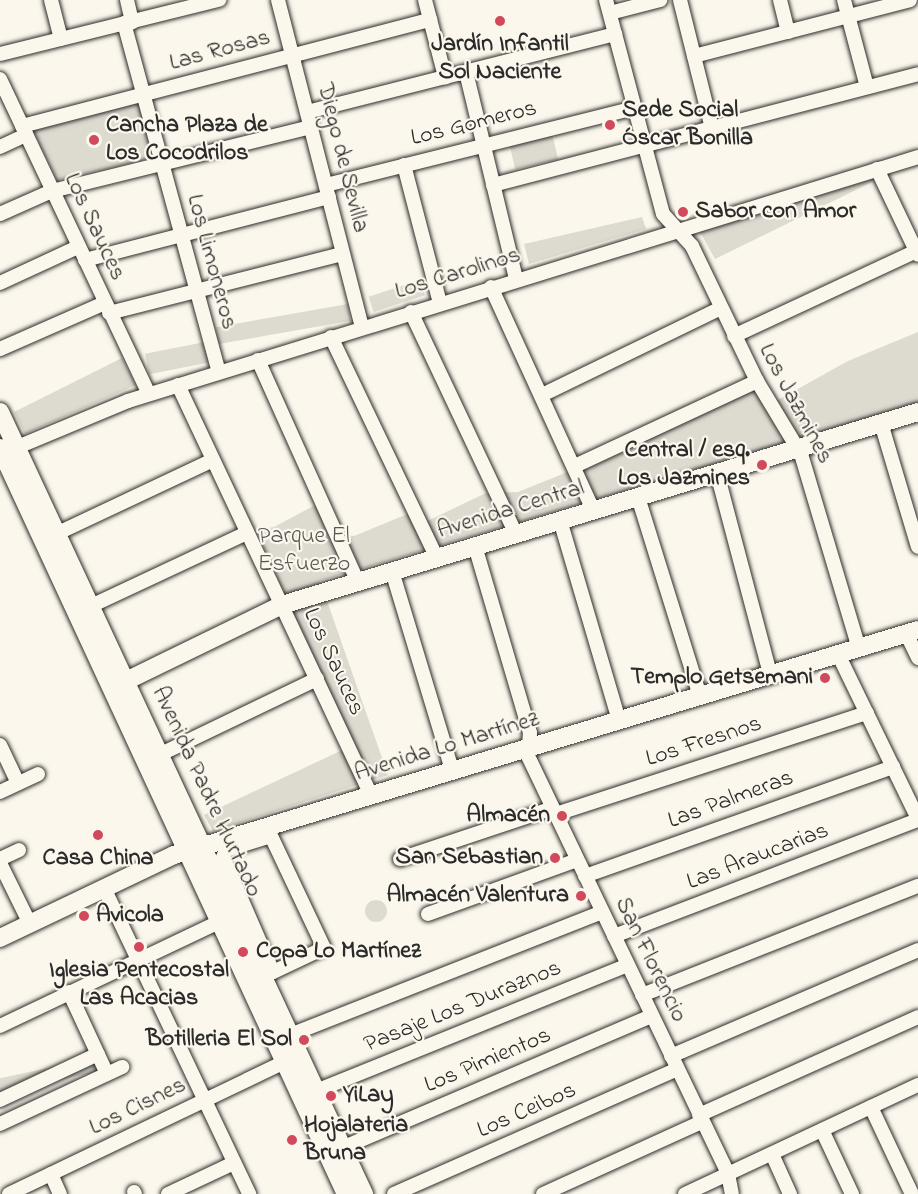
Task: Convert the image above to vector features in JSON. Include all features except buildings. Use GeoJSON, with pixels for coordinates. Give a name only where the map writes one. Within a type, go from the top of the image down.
{"type":"FeatureCollection","features":[{"type":"Feature","properties":{"kind":"main road","name":"Avenida Padre Hurtado"},"geometry":{"type":"LineString","coordinates":[[0,412],[5,450],[106,675],[197,848],[290,1035],[364,1194]]}},
{"type":"Feature","properties":{"kind":"main road","name":"Avenida Central"},"geometry":{"type":"LineString","coordinates":[[128,680],[282,605],[918,412]]}},
{"type":"Feature","properties":{"kind":"main road","name":"Avenida Padre Hurtado"},"geometry":{"type":"LineString","coordinates":[[5,450],[58,532],[163,753],[221,921],[346,1194]]}},
{"type":"Feature","properties":{"kind":"main road","name":"Avenida Lo Martínez"},"geometry":{"type":"LineString","coordinates":[[0,938],[104,888],[197,848],[912,632]]}},
{"type":"Feature","properties":{"kind":"main road"},"geometry":{"type":"LineString","coordinates":[[106,675],[128,680]]}},
{"type":"Feature","properties":{"kind":"street"},"geometry":{"type":"LineString","coordinates":[[51,0],[61,39]]}},
{"type":"Feature","properties":{"kind":"street","name":"Los Limoneros"},"geometry":{"type":"LineString","coordinates":[[127,0],[128,23],[143,94],[219,372]]}},
{"type":"Feature","properties":{"kind":"street"},"geometry":{"type":"LineString","coordinates":[[0,54],[128,23],[199,2],[219,0]]}},
{"type":"Feature","properties":{"kind":"street"},"geometry":{"type":"LineString","coordinates":[[425,0],[445,77]]}},
{"type":"Feature","properties":{"kind":"street"},"geometry":{"type":"LineString","coordinates":[[608,7],[660,0]]}},
{"type":"Feature","properties":{"kind":"street"},"geometry":{"type":"LineString","coordinates":[[680,0],[712,128]]}},
{"type":"Feature","properties":{"kind":"street"},"geometry":{"type":"LineString","coordinates":[[780,0],[788,32]]}},
{"type":"Feature","properties":{"kind":"street"},"geometry":{"type":"LineString","coordinates":[[844,0],[867,87]]}},
{"type":"Feature","properties":{"kind":"street"},"geometry":{"type":"LineString","coordinates":[[694,56],[910,0]]}},
{"type":"Feature","properties":{"kind":"street","name":"Diego de Sevilla"},"geometry":{"type":"LineString","coordinates":[[282,1],[293,56],[362,327]]}},
{"type":"Feature","properties":{"kind":"street","name":"Los Jazmines"},"geometry":{"type":"LineString","coordinates":[[608,7],[660,206],[674,228],[692,246],[756,381],[797,449],[859,648]]}},
{"type":"Feature","properties":{"kind":"street","name":"Las Rosas"},"geometry":{"type":"LineString","coordinates":[[0,147],[24,130],[143,94],[430,20]]}},
{"type":"Feature","properties":{"kind":"street"},"geometry":{"type":"LineString","coordinates":[[307,112],[615,34]]}},
{"type":"Feature","properties":{"kind":"street"},"geometry":{"type":"LineString","coordinates":[[466,72],[516,279]]}},
{"type":"Feature","properties":{"kind":"street"},"geometry":{"type":"LineString","coordinates":[[493,185],[918,74]]}},
{"type":"Feature","properties":{"kind":"street","name":"Los Sauces"},"geometry":{"type":"LineString","coordinates":[[0,79],[149,394]]}},
{"type":"Feature","properties":{"kind":"street","name":"Los Gomeros"},"geometry":{"type":"LineString","coordinates":[[85,260],[180,235],[327,191],[404,165],[634,108]]}},
{"type":"Feature","properties":{"kind":"street"},"geometry":{"type":"LineString","coordinates":[[0,214],[52,191],[311,127]]}},
{"type":"Feature","properties":{"kind":"street","name":"Los Carolinos"},"geometry":{"type":"LineString","coordinates":[[5,450],[149,394],[674,228],[918,157]]}},
{"type":"Feature","properties":{"kind":"street"},"geometry":{"type":"LineString","coordinates":[[404,165],[440,303]]}},
{"type":"Feature","properties":{"kind":"street"},"geometry":{"type":"LineString","coordinates":[[734,336],[917,253],[877,169]]}},
{"type":"Feature","properties":{"kind":"street"},"geometry":{"type":"LineString","coordinates":[[0,283],[78,247]]}},
{"type":"Feature","properties":{"kind":"street"},"geometry":{"type":"LineString","coordinates":[[0,349],[107,308],[195,291],[343,254]]}},
{"type":"Feature","properties":{"kind":"street"},"geometry":{"type":"LineString","coordinates":[[491,287],[575,466],[593,510]]}},
{"type":"Feature","properties":{"kind":"street"},"geometry":{"type":"LineString","coordinates":[[542,394],[721,308]]}},
{"type":"Feature","properties":{"kind":"street"},"geometry":{"type":"LineString","coordinates":[[411,312],[516,534]]}},
{"type":"Feature","properties":{"kind":"street"},"geometry":{"type":"LineString","coordinates":[[331,337],[437,558]]}},
{"type":"Feature","properties":{"kind":"street"},"geometry":{"type":"LineString","coordinates":[[258,360],[337,526],[358,582]]}},
{"type":"Feature","properties":{"kind":"street","name":"Avenida Central"},"geometry":{"type":"LineString","coordinates":[[575,466],[756,381]]}},
{"type":"Feature","properties":{"kind":"street","name":"Los Sauces"},"geometry":{"type":"LineString","coordinates":[[178,385],[371,795]]}},
{"type":"Feature","properties":{"kind":"street"},"geometry":{"type":"LineString","coordinates":[[881,423],[918,547]]}},
{"type":"Feature","properties":{"kind":"street"},"geometry":{"type":"LineString","coordinates":[[58,532],[213,460]]}},
{"type":"Feature","properties":{"kind":"street"},"geometry":{"type":"LineString","coordinates":[[717,473],[770,675]]}},
{"type":"Feature","properties":{"kind":"street"},"geometry":{"type":"LineString","coordinates":[[638,497],[700,696]]}},
{"type":"Feature","properties":{"kind":"street"},"geometry":{"type":"LineString","coordinates":[[560,520],[620,720]]}},
{"type":"Feature","properties":{"kind":"street"},"geometry":{"type":"LineString","coordinates":[[93,605],[247,532]]}},
{"type":"Feature","properties":{"kind":"street","name":"San Florencio"},"geometry":{"type":"LineString","coordinates":[[475,546],[532,746],[528,756],[728,1174],[732,1194]]}},
{"type":"Feature","properties":{"kind":"street"},"geometry":{"type":"LineString","coordinates":[[392,571],[452,770]]}},
{"type":"Feature","properties":{"kind":"street"},"geometry":{"type":"LineString","coordinates":[[912,632],[918,658]]}},
{"type":"Feature","properties":{"kind":"street"},"geometry":{"type":"LineString","coordinates":[[838,654],[918,819]]}},
{"type":"Feature","properties":{"kind":"street"},"geometry":{"type":"LineString","coordinates":[[163,753],[317,679]]}},
{"type":"Feature","properties":{"kind":"street","name":"Los Fresnos"},"geometry":{"type":"LineString","coordinates":[[400,859],[867,713]]}},
{"type":"Feature","properties":{"kind":"street"},"geometry":{"type":"LineString","coordinates":[[0,745],[18,783]]}},
{"type":"Feature","properties":{"kind":"street","name":"Las Palmeras"},"geometry":{"type":"LineString","coordinates":[[585,876],[893,766]]}},
{"type":"Feature","properties":{"kind":"street"},"geometry":{"type":"LineString","coordinates":[[0,792],[38,774]]}},
{"type":"Feature","properties":{"kind":"street","name":"Las Araucarias"},"geometry":{"type":"LineString","coordinates":[[614,936],[918,819]]}},
{"type":"Feature","properties":{"kind":"street"},"geometry":{"type":"LineString","coordinates":[[271,836],[324,948],[273,972],[223,857],[225,850],[271,836]]}},
{"type":"Feature","properties":{"kind":"street"},"geometry":{"type":"LineString","coordinates":[[19,850],[0,861],[30,924]]}},
{"type":"Feature","properties":{"kind":"street"},"geometry":{"type":"LineString","coordinates":[[428,914],[577,860]]}},
{"type":"Feature","properties":{"kind":"street"},"geometry":{"type":"LineString","coordinates":[[642,995],[918,886]]}},
{"type":"Feature","properties":{"kind":"street"},"geometry":{"type":"LineString","coordinates":[[104,888],[249,1194]]}},
{"type":"Feature","properties":{"kind":"street"},"geometry":{"type":"LineString","coordinates":[[290,1035],[602,912]]}},
{"type":"Feature","properties":{"kind":"street"},"geometry":{"type":"LineString","coordinates":[[0,1026],[221,921]]}},
{"type":"Feature","properties":{"kind":"street"},"geometry":{"type":"LineString","coordinates":[[671,1056],[918,950]]}},
{"type":"Feature","properties":{"kind":"street","name":"Pasaje Los Duraznos"},"geometry":{"type":"LineString","coordinates":[[316,1091],[628,965]]}},
{"type":"Feature","properties":{"kind":"street"},"geometry":{"type":"LineString","coordinates":[[69,992],[107,1074]]}},
{"type":"Feature","properties":{"kind":"street","name":"Los Pimientos"},"geometry":{"type":"LineString","coordinates":[[342,1148],[652,1016]]}},
{"type":"Feature","properties":{"kind":"street"},"geometry":{"type":"LineString","coordinates":[[543,1194],[918,1017]]}},
{"type":"Feature","properties":{"kind":"street"},"geometry":{"type":"LineString","coordinates":[[0,1100],[98,1054]]}},
{"type":"Feature","properties":{"kind":"street","name":"Los Cisnes"},"geometry":{"type":"LineString","coordinates":[[9,1194],[287,1061]]}},
{"type":"Feature","properties":{"kind":"street"},"geometry":{"type":"LineString","coordinates":[[0,1124],[122,1067]]}},
{"type":"Feature","properties":{"kind":"street","name":"Los Ceibos"},"geometry":{"type":"LineString","coordinates":[[394,1194],[677,1069]]}},
{"type":"Feature","properties":{"kind":"street"},"geometry":{"type":"LineString","coordinates":[[685,1194],[918,1085]]}},
{"type":"Feature","properties":{"kind":"street"},"geometry":{"type":"LineString","coordinates":[[871,1107],[912,1194]]}},
{"type":"Feature","properties":{"kind":"street"},"geometry":{"type":"LineString","coordinates":[[822,1130],[852,1194]]}},
{"type":"Feature","properties":{"kind":"street"},"geometry":{"type":"LineString","coordinates":[[771,1154],[790,1194]]}},
{"type":"Feature","properties":{"kind":"street"},"geometry":{"type":"LineString","coordinates":[[172,1193],[234,1163]]}},
{"type":"Feature","properties":{"kind":"street"},"geometry":{"type":"LineString","coordinates":[[51,1174],[60,1194]]}},
{"type":"Feature","properties":{"kind":"green space"},"geometry":{"type":"Polygon","coordinates":[[[137,97],[153,158],[57,180],[32,128],[137,97]]]}},
{"type":"Feature","properties":{"kind":"green space"},"geometry":{"type":"Polygon","coordinates":[[[552,133],[558,159],[515,169],[509,143],[552,133]]]}},
{"type":"Feature","properties":{"kind":"green space"},"geometry":{"type":"Polygon","coordinates":[[[870,177],[872,182],[715,259],[699,230],[870,177]]]}},
{"type":"Feature","properties":{"kind":"green space"},"geometry":{"type":"Polygon","coordinates":[[[642,217],[646,229],[529,264],[524,244],[642,217]]]}},
{"type":"Feature","properties":{"kind":"green space"},"geometry":{"type":"Polygon","coordinates":[[[420,280],[425,295],[374,312],[369,297],[420,280]]]}},
{"type":"Feature","properties":{"kind":"green space"},"geometry":{"type":"Polygon","coordinates":[[[348,304],[351,321],[219,344],[216,327],[348,304]]]}},
{"type":"Feature","properties":{"kind":"green space","name":"Parque El Esfuerzo"},"geometry":{"type":"Polygon","coordinates":[[[918,332],[918,403],[320,581],[388,775],[213,831],[204,815],[353,745],[256,530],[274,527],[319,503],[335,534],[354,536],[410,513],[419,525],[486,493],[518,492],[570,471],[755,388],[769,405],[848,361],[918,332]]]}},
{"type":"Feature","properties":{"kind":"green space"},"geometry":{"type":"Polygon","coordinates":[[[205,342],[209,363],[149,374],[145,354],[205,342]]]}},
{"type":"Feature","properties":{"kind":"green space"},"geometry":{"type":"Polygon","coordinates":[[[122,358],[136,385],[25,434],[14,412],[122,358]]]}},
{"type":"Feature","properties":{"kind":"green space"},"geometry":{"type":"Polygon","coordinates":[[[376,900],[384,903],[387,911],[384,919],[376,922],[368,919],[365,911],[368,903],[376,900]]]}},
{"type":"Feature","properties":{"kind":"green space"},"geometry":{"type":"Polygon","coordinates":[[[95,1058],[98,1072],[0,1093],[0,1078],[95,1058]]]}},
{"type":"Feature","properties":{"kind":"place","name":"Jardín Infantil Sol Naciente"},"geometry":{"type":"Point","coordinates":[500,21]}},
{"type":"Feature","properties":{"kind":"place","name":"Sede Social Óscar Bonilla"},"geometry":{"type":"Point","coordinates":[610,125]}},
{"type":"Feature","properties":{"kind":"place","name":"Cancha Plaza de Los Cocodrilos"},"geometry":{"type":"Point","coordinates":[94,140]}},
{"type":"Feature","properties":{"kind":"place","name":"Sabor con Amor"},"geometry":{"type":"Point","coordinates":[683,212]}},
{"type":"Feature","properties":{"kind":"place","name":"Central / esq. Los Jazmines"},"geometry":{"type":"Point","coordinates":[762,465]}},
{"type":"Feature","properties":{"kind":"place","name":"Templo Getsemani"},"geometry":{"type":"Point","coordinates":[825,678]}},
{"type":"Feature","properties":{"kind":"place","name":"Almacén"},"geometry":{"type":"Point","coordinates":[562,816]}},
{"type":"Feature","properties":{"kind":"place","name":"Casa China"},"geometry":{"type":"Point","coordinates":[98,835]}},
{"type":"Feature","properties":{"kind":"place","name":"San Sebastian"},"geometry":{"type":"Point","coordinates":[555,858]}},
{"type":"Feature","properties":{"kind":"place","name":"Almacén Valentura"},"geometry":{"type":"Point","coordinates":[581,896]}},
{"type":"Feature","properties":{"kind":"place","name":"Avicola"},"geometry":{"type":"Point","coordinates":[84,916]}},
{"type":"Feature","properties":{"kind":"place","name":"Iglesia Pentecostal Las Acacias"},"geometry":{"type":"Point","coordinates":[139,947]}},
{"type":"Feature","properties":{"kind":"place","name":"Copa Lo Martínez"},"geometry":{"type":"Point","coordinates":[243,952]}},
{"type":"Feature","properties":{"kind":"place","name":"Botilleria El Sol"},"geometry":{"type":"Point","coordinates":[304,1040]}},
{"type":"Feature","properties":{"kind":"place","name":"YiLay"},"geometry":{"type":"Point","coordinates":[331,1096]}},
{"type":"Feature","properties":{"kind":"place","name":"Hojalateria Bruna"},"geometry":{"type":"Point","coordinates":[292,1140]}}]}
